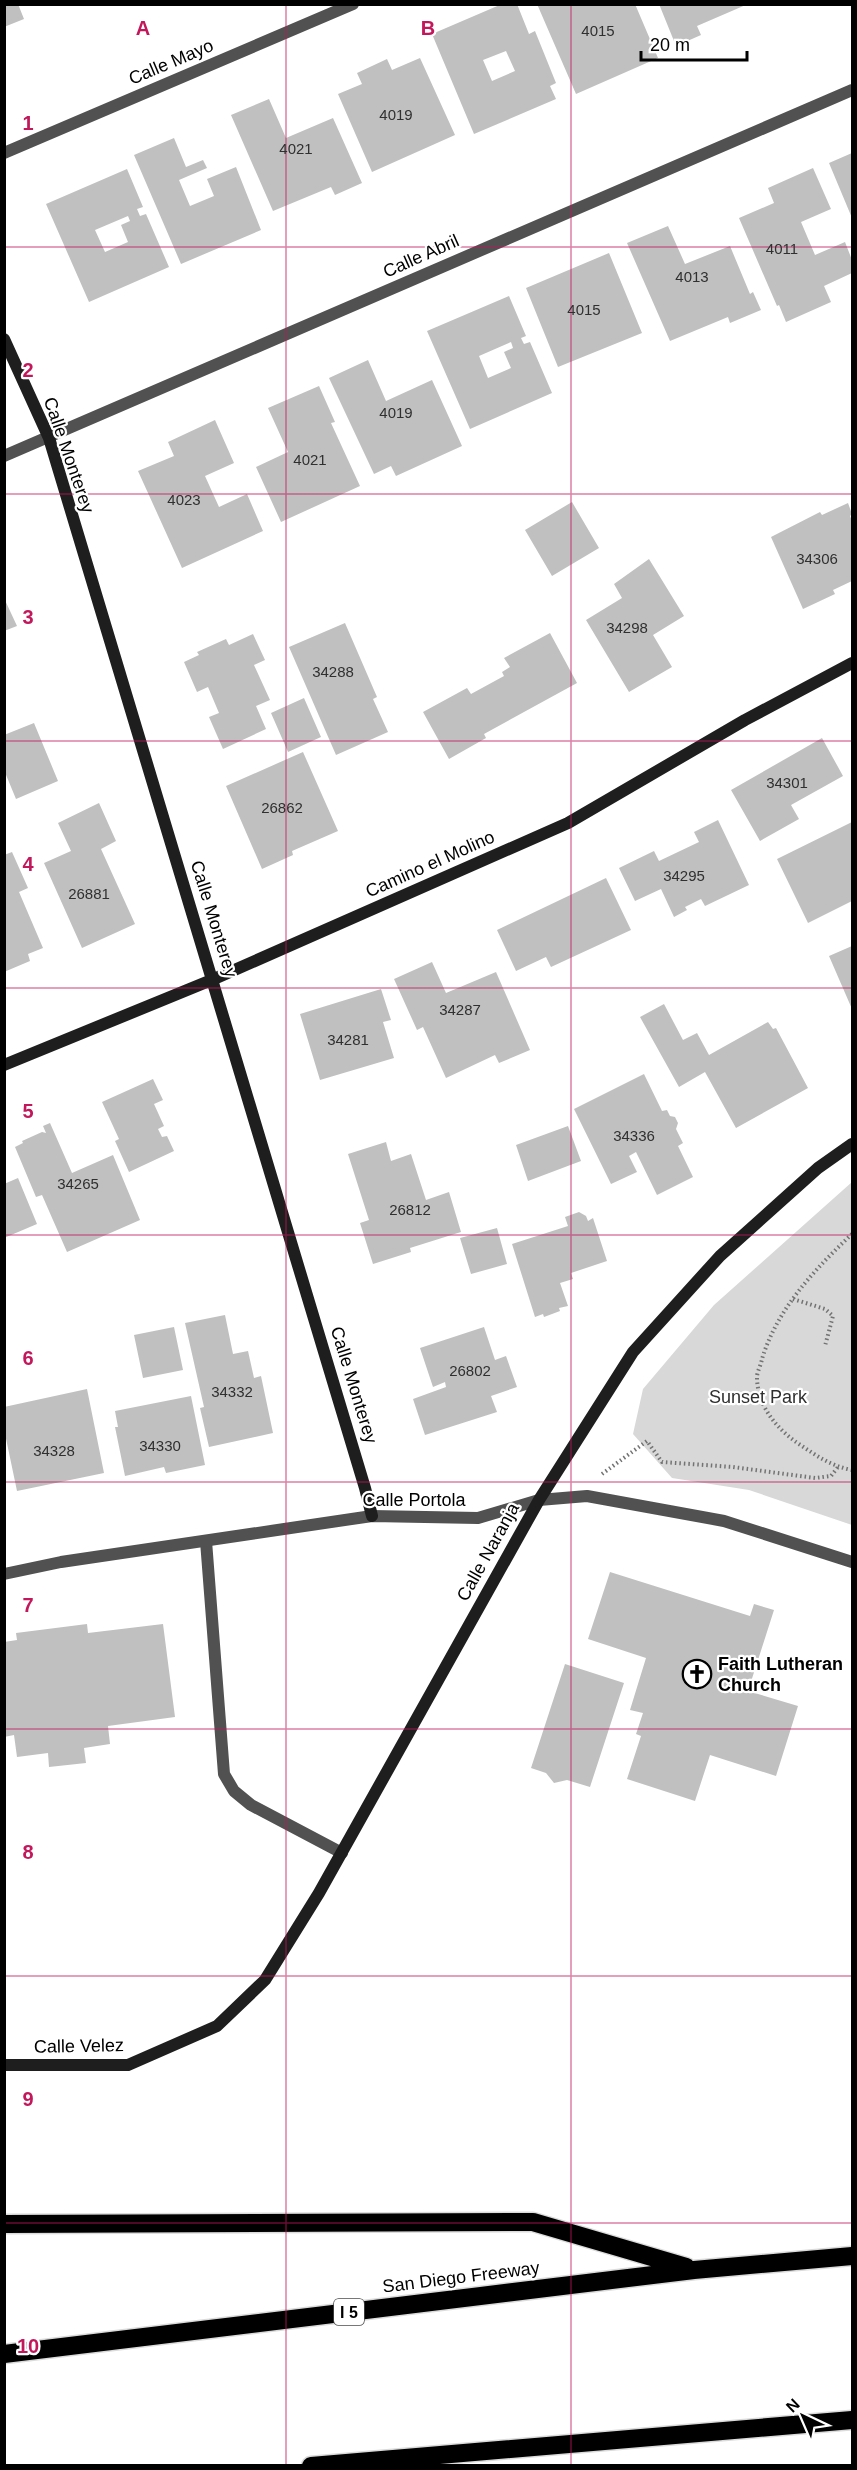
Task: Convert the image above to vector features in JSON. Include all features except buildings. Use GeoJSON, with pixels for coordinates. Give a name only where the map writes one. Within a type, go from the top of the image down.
{"type":"FeatureCollection","features":[{"type":"Feature","properties":{"kind":"highway"},"geometry":{"type":"LineString","coordinates":[[4,2224],[533,2222],[694,2270]]}},
{"type":"Feature","properties":{"kind":"highway","name":"San Diego Freeway"},"geometry":{"type":"LineString","coordinates":[[4,2354],[694,2270],[852,2256]]}},
{"type":"Feature","properties":{"kind":"highway"},"geometry":{"type":"LineString","coordinates":[[312,2466],[852,2420]]}},
{"type":"Feature","properties":{"kind":"street","name":"Calle Mayo"},"geometry":{"type":"LineString","coordinates":[[4,153],[353,4]]}},
{"type":"Feature","properties":{"kind":"street","name":"Calle Abril"},"geometry":{"type":"LineString","coordinates":[[4,456],[852,90]]}},
{"type":"Feature","properties":{"kind":"street","name":"Calle Monterey"},"geometry":{"type":"LineString","coordinates":[[4,339],[49,438],[214,979],[366,1488],[372,1516]]}},
{"type":"Feature","properties":{"kind":"street","name":"Camino el Molino"},"geometry":{"type":"LineString","coordinates":[[4,1065],[214,979],[568,823],[745,720],[852,663]]}},
{"type":"Feature","properties":{"kind":"street","name":"Calle Naranja"},"geometry":{"type":"LineString","coordinates":[[218,2026],[265,1980],[319,1893],[539,1500],[633,1352],[720,1256],[818,1168],[852,1144]]}},
{"type":"Feature","properties":{"kind":"street","name":"Calle Portola"},"geometry":{"type":"LineString","coordinates":[[4,1574],[61,1562],[372,1516],[478,1518],[539,1500],[587,1496],[724,1521],[852,1562]]}},
{"type":"Feature","properties":{"kind":"street"},"geometry":{"type":"LineString","coordinates":[[206,1541],[224,1773],[234,1791],[251,1805],[342,1853]]}},
{"type":"Feature","properties":{"kind":"street","name":"Calle Velez"},"geometry":{"type":"LineString","coordinates":[[4,2065],[128,2065],[218,2026]]}},
{"type":"Feature","properties":{"kind":"path"},"geometry":{"type":"LineString","coordinates":[[852,1234],[818,1266],[793,1299],[768,1341],[757,1377],[764,1410],[784,1434],[817,1456],[838,1467],[852,1470]]}},
{"type":"Feature","properties":{"kind":"path"},"geometry":{"type":"LineString","coordinates":[[793,1299],[825,1309],[833,1316],[825,1346]]}},
{"type":"Feature","properties":{"kind":"path"},"geometry":{"type":"LineString","coordinates":[[569,1497],[647,1441],[662,1462],[733,1467],[815,1478],[831,1476],[838,1467]]}},
{"type":"Feature","properties":{"kind":"green space","name":"Sunset Park"},"geometry":{"type":"Polygon","coordinates":[[[852,1182],[852,1525],[749,1490],[672,1478],[633,1434],[643,1389],[714,1305],[852,1182]]]}},
{"type":"Feature","properties":{"kind":"place","name":"Faith Lutheran Church"},"geometry":{"type":"Point","coordinates":[697,1674]}}]}
